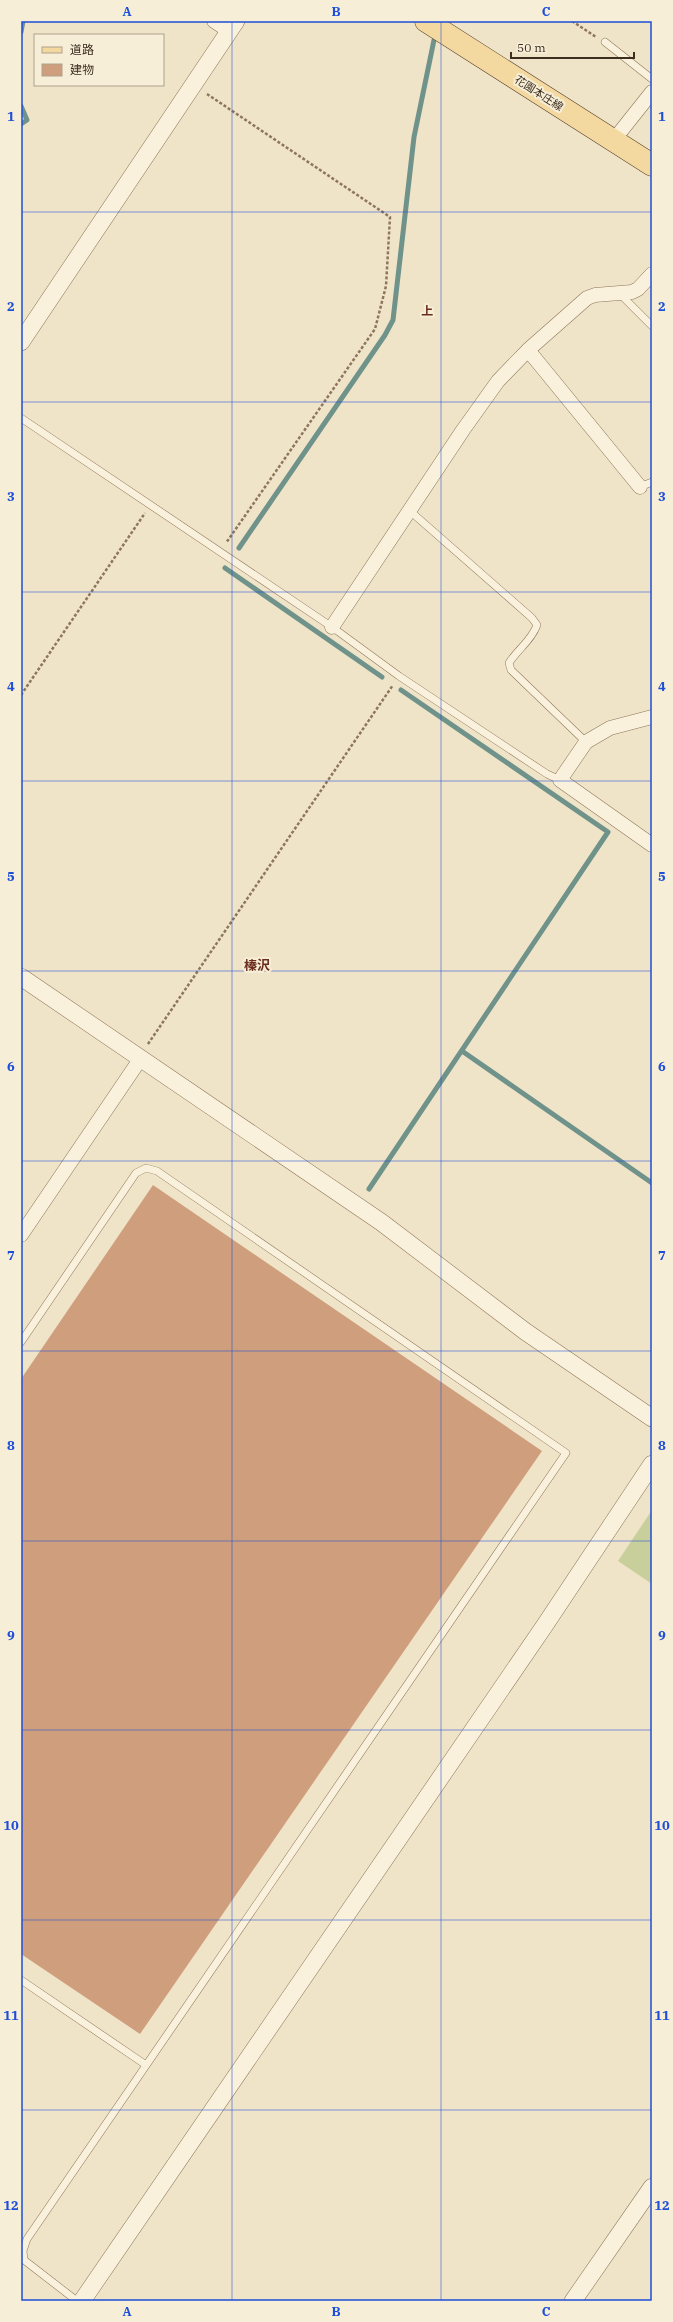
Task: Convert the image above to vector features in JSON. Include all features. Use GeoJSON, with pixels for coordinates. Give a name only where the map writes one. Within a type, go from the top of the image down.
{"type":"FeatureCollection","features":[{"type":"Feature","properties":{"kind":"main road","name":"花園本庄線"},"geometry":{"type":"LineString","coordinates":[[426,21],[652,165]]}},
{"type":"Feature","properties":{"kind":"street"},"geometry":{"type":"LineString","coordinates":[[21,342],[233,26],[214,21]]}},
{"type":"Feature","properties":{"kind":"street"},"geometry":{"type":"LineString","coordinates":[[613,141],[652,92]]}},
{"type":"Feature","properties":{"kind":"street"},"geometry":{"type":"LineString","coordinates":[[332,627],[463,430],[498,381],[528,350],[587,298],[595,295],[638,289],[652,274]]}},
{"type":"Feature","properties":{"kind":"street"},"geometry":{"type":"LineString","coordinates":[[528,350],[646,485]]}},
{"type":"Feature","properties":{"kind":"street"},"geometry":{"type":"LineString","coordinates":[[652,717],[610,728],[586,742],[560,780],[652,845]]}},
{"type":"Feature","properties":{"kind":"street"},"geometry":{"type":"LineString","coordinates":[[21,977],[381,1222],[526,1332],[652,1418]]}},
{"type":"Feature","properties":{"kind":"street"},"geometry":{"type":"LineString","coordinates":[[21,1235],[141,1058]]}},
{"type":"Feature","properties":{"kind":"street"},"geometry":{"type":"LineString","coordinates":[[82,2301],[540,1631],[652,1464]]}},
{"type":"Feature","properties":{"kind":"street"},"geometry":{"type":"LineString","coordinates":[[573,2301],[652,2188]]}},
{"type":"Feature","properties":{"kind":"lane"},"geometry":{"type":"LineString","coordinates":[[605,42],[652,78]]}},
{"type":"Feature","properties":{"kind":"lane"},"geometry":{"type":"LineString","coordinates":[[618,293],[652,326]]}},
{"type":"Feature","properties":{"kind":"lane"},"geometry":{"type":"LineString","coordinates":[[21,418],[332,627],[399,676],[547,774],[560,780]]}},
{"type":"Feature","properties":{"kind":"lane"},"geometry":{"type":"LineString","coordinates":[[410,511],[532,618],[537,625],[535,633],[513,656],[509,664],[511,670],[586,742]]}},
{"type":"Feature","properties":{"kind":"lane"},"geometry":{"type":"LineString","coordinates":[[21,1342],[136,1173],[146,1168],[156,1171],[566,1454],[27,2239],[23,2251],[24,2260],[77,2301]]}},
{"type":"Feature","properties":{"kind":"lane"},"geometry":{"type":"LineString","coordinates":[[21,1980],[146,2065]]}},
{"type":"Feature","properties":{"kind":"path"},"geometry":{"type":"LineString","coordinates":[[572,21],[605,42]]}},
{"type":"Feature","properties":{"kind":"path"},"geometry":{"type":"LineString","coordinates":[[194,85],[390,217],[386,286],[375,329],[220,551]]}},
{"type":"Feature","properties":{"kind":"path"},"geometry":{"type":"LineString","coordinates":[[21,695],[150,505]]}},
{"type":"Feature","properties":{"kind":"path"},"geometry":{"type":"LineString","coordinates":[[141,1058],[146,1047],[399,676]]}},
{"type":"Feature","properties":{"kind":"green space"},"geometry":{"type":"Polygon","coordinates":[[[652,1510],[652,1584],[618,1561],[652,1510]]]}},
{"type":"Feature","properties":{"kind":"building"},"geometry":{"type":"Polygon","coordinates":[[[153,1185],[542,1451],[140,2034],[21,1954],[21,1379],[153,1185]]]}},
{"type":"Feature","properties":{"kind":"waterway"},"geometry":{"type":"LineString","coordinates":[[21,32],[23,21]]}},
{"type":"Feature","properties":{"kind":"waterway"},"geometry":{"type":"LineString","coordinates":[[239,548],[385,335],[393,320],[414,137],[434,40]]}},
{"type":"Feature","properties":{"kind":"waterway"},"geometry":{"type":"LineString","coordinates":[[21,106],[27,120],[21,124]]}},
{"type":"Feature","properties":{"kind":"waterway"},"geometry":{"type":"LineString","coordinates":[[225,568],[382,677]]}},
{"type":"Feature","properties":{"kind":"waterway"},"geometry":{"type":"LineString","coordinates":[[369,1189],[608,832],[401,690]]}},
{"type":"Feature","properties":{"kind":"waterway"},"geometry":{"type":"LineString","coordinates":[[462,1051],[652,1183]]}},
{"type":"Feature","properties":{"kind":"district","name":"上"},"geometry":{"type":"Point","coordinates":[427,311]}},
{"type":"Feature","properties":{"kind":"district","name":"榛沢"},"geometry":{"type":"Point","coordinates":[257,965]}}]}
